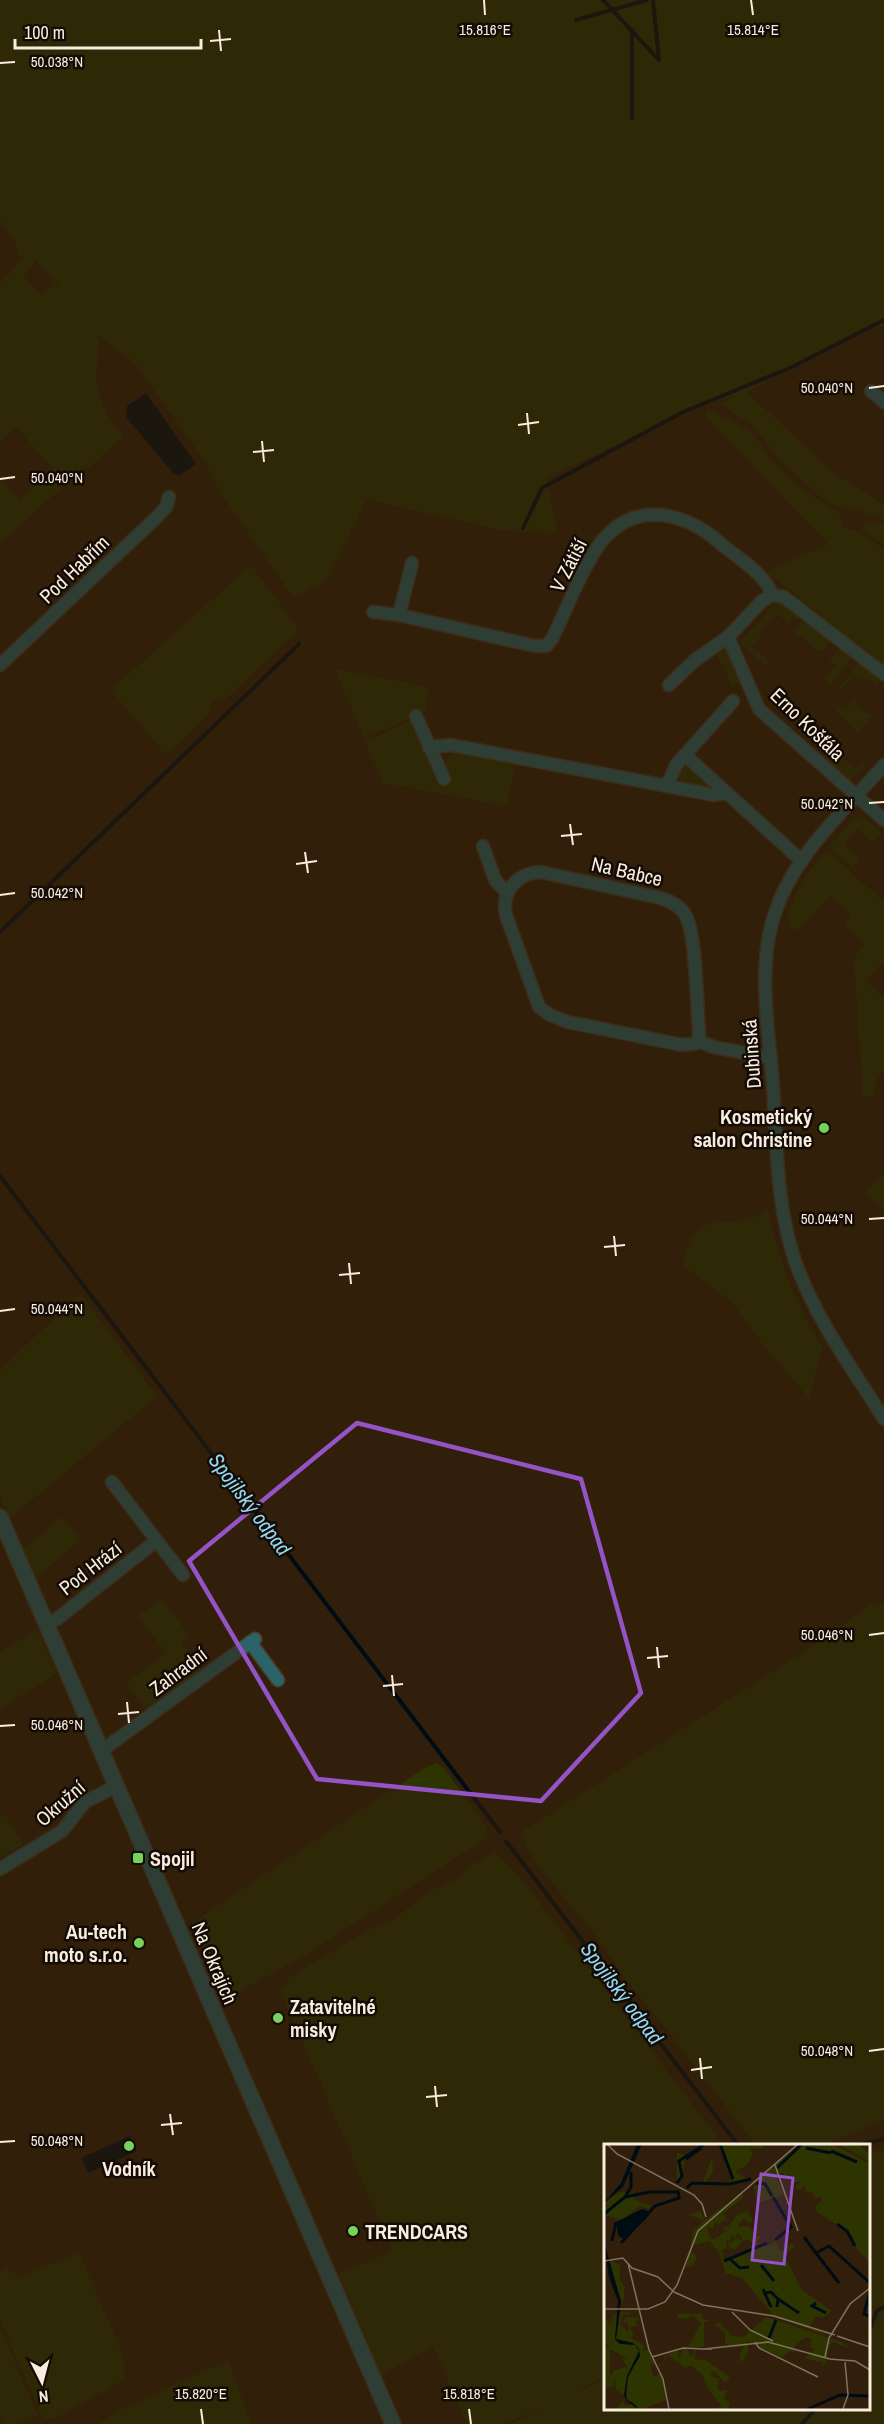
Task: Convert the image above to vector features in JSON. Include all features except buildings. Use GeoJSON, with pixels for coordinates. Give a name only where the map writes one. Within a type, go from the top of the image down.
{"type":"FeatureCollection","features":[{"type":"Feature","properties":{"kind":"street"},"geometry":{"type":"LineString","coordinates":[[871,391],[884,402]]}},
{"type":"Feature","properties":{"kind":"street","name":"Pod Habřím"},"geometry":{"type":"LineString","coordinates":[[0,665],[157,517],[166,507],[169,497]]}},
{"type":"Feature","properties":{"kind":"street","name":"V Zátiší"},"geometry":{"type":"LineString","coordinates":[[373,612],[399,615],[535,646],[546,646],[552,639],[602,540],[628,522],[657,515],[680,518],[699,526],[758,576],[772,595]]}},
{"type":"Feature","properties":{"kind":"street"},"geometry":{"type":"LineString","coordinates":[[399,615],[412,563]]}},
{"type":"Feature","properties":{"kind":"street"},"geometry":{"type":"LineString","coordinates":[[669,685],[694,661],[728,637],[762,601],[772,595],[784,597],[884,674]]}},
{"type":"Feature","properties":{"kind":"street","name":"Erno Košťála"},"geometry":{"type":"LineString","coordinates":[[728,637],[759,709],[884,820]]}},
{"type":"Feature","properties":{"kind":"street"},"geometry":{"type":"LineString","coordinates":[[667,786],[671,773],[733,701]]}},
{"type":"Feature","properties":{"kind":"street"},"geometry":{"type":"LineString","coordinates":[[416,716],[444,778]]}},
{"type":"Feature","properties":{"kind":"street"},"geometry":{"type":"LineString","coordinates":[[429,747],[451,745],[667,786],[720,795],[727,793]]}},
{"type":"Feature","properties":{"kind":"street"},"geometry":{"type":"LineString","coordinates":[[685,755],[802,861]]}},
{"type":"Feature","properties":{"kind":"street","name":"Dubinská"},"geometry":{"type":"LineString","coordinates":[[884,765],[802,861],[781,896],[768,940],[766,976],[780,1193],[795,1261],[823,1323],[884,1419]]}},
{"type":"Feature","properties":{"kind":"street"},"geometry":{"type":"LineString","coordinates":[[483,846],[495,880],[506,892],[506,915],[535,1000],[545,1012],[568,1022],[682,1045],[693,1045],[699,1041],[717,1048],[771,1058]]}},
{"type":"Feature","properties":{"kind":"street","name":"Na Babce"},"geometry":{"type":"LineString","coordinates":[[506,892],[528,874],[542,872],[660,898],[677,906],[687,916],[691,933],[699,1041]]}},
{"type":"Feature","properties":{"kind":"street"},"geometry":{"type":"LineString","coordinates":[[112,1482],[183,1575]]}},
{"type":"Feature","properties":{"kind":"street","name":"Na Okrajích"},"geometry":{"type":"LineString","coordinates":[[0,1517],[393,2424]]}},
{"type":"Feature","properties":{"kind":"street","name":"Pod Hrází"},"geometry":{"type":"LineString","coordinates":[[46,1624],[57,1619],[156,1541]]}},
{"type":"Feature","properties":{"kind":"street","name":"Zahradní"},"geometry":{"type":"LineString","coordinates":[[101,1751],[252,1640],[278,1680]]}},
{"type":"Feature","properties":{"kind":"street","name":"Okružní"},"geometry":{"type":"LineString","coordinates":[[0,1869],[62,1831],[85,1802],[116,1786]]}},
{"type":"Feature","properties":{"kind":"highlighted area"},"geometry":{"type":"Polygon","coordinates":[[[357,1423],[581,1479],[641,1693],[541,1801],[317,1779],[189,1561],[357,1423]]]}},
{"type":"Feature","properties":{"kind":"green space"},"geometry":{"type":"Polygon","coordinates":[[[0,0],[884,0],[884,326],[869,329],[747,392],[831,471],[884,505],[884,519],[856,509],[841,508],[821,497],[778,458],[753,425],[722,406],[722,403],[740,394],[696,407],[546,478],[558,533],[500,530],[367,499],[328,579],[293,597],[222,495],[204,460],[135,363],[97,334],[99,395],[111,420],[123,436],[87,469],[84,467],[0,544],[0,479],[20,500],[54,469],[16,427],[0,442],[0,283],[24,258],[18,253],[16,244],[0,220],[0,0]],[[32,257],[35,264],[23,277],[41,295],[53,286],[60,286],[32,257]]]}},
{"type":"Feature","properties":{"kind":"green space"},"geometry":{"type":"Polygon","coordinates":[[[709,409],[752,432],[769,458],[799,487],[840,515],[842,527],[857,531],[884,550],[884,665],[767,572],[828,544],[705,415],[709,409]]]}},
{"type":"Feature","properties":{"kind":"green space"},"geometry":{"type":"Polygon","coordinates":[[[865,520],[884,526],[884,545],[862,529],[865,520]]]}},
{"type":"Feature","properties":{"kind":"green space"},"geometry":{"type":"Polygon","coordinates":[[[251,565],[296,626],[296,633],[224,700],[214,699],[210,703],[211,713],[166,755],[111,690],[251,565]]]}},
{"type":"Feature","properties":{"kind":"green space"},"geometry":{"type":"Polygon","coordinates":[[[775,604],[784,604],[799,616],[795,620],[792,618],[788,623],[777,614],[759,634],[761,636],[751,646],[768,661],[774,657],[765,665],[740,642],[775,604]]]}},
{"type":"Feature","properties":{"kind":"green space"},"geometry":{"type":"Polygon","coordinates":[[[803,619],[830,640],[822,651],[814,648],[794,631],[803,619]]]}},
{"type":"Feature","properties":{"kind":"green space"},"geometry":{"type":"Polygon","coordinates":[[[840,647],[853,657],[831,684],[824,678],[836,665],[829,661],[840,647]]]}},
{"type":"Feature","properties":{"kind":"green space"},"geometry":{"type":"Polygon","coordinates":[[[728,648],[741,679],[733,688],[717,654],[728,648]]]}},
{"type":"Feature","properties":{"kind":"green space"},"geometry":{"type":"Polygon","coordinates":[[[860,662],[880,678],[877,685],[855,675],[832,697],[860,662]]]}},
{"type":"Feature","properties":{"kind":"green space"},"geometry":{"type":"Polygon","coordinates":[[[335,669],[429,687],[425,711],[364,738],[335,669]]]}},
{"type":"Feature","properties":{"kind":"green space"},"geometry":{"type":"Polygon","coordinates":[[[854,700],[862,712],[874,714],[858,732],[836,712],[840,707],[846,709],[854,700]]]}},
{"type":"Feature","properties":{"kind":"green space"},"geometry":{"type":"Polygon","coordinates":[[[410,721],[438,784],[452,778],[446,765],[448,756],[454,752],[515,763],[507,806],[384,783],[365,742],[410,721]]]}},
{"type":"Feature","properties":{"kind":"green space"},"geometry":{"type":"Polygon","coordinates":[[[834,751],[856,770],[863,763],[865,764],[850,781],[826,760],[834,751]]]}},
{"type":"Feature","properties":{"kind":"green space"},"geometry":{"type":"Polygon","coordinates":[[[684,765],[688,765],[715,786],[714,790],[680,782],[678,771],[684,765]]]}},
{"type":"Feature","properties":{"kind":"green space"},"geometry":{"type":"Polygon","coordinates":[[[856,816],[865,818],[881,833],[873,842],[857,829],[844,844],[859,859],[853,867],[829,847],[856,816]]]}},
{"type":"Feature","properties":{"kind":"green space"},"geometry":{"type":"Polygon","coordinates":[[[826,850],[884,902],[884,961],[865,981],[884,998],[884,1069],[877,1079],[873,1096],[855,1096],[863,1094],[854,958],[866,944],[844,925],[852,915],[830,895],[797,931],[791,926],[787,916],[801,883],[826,850]]]}},
{"type":"Feature","properties":{"kind":"green space"},"geometry":{"type":"Polygon","coordinates":[[[881,1175],[884,1177],[884,1210],[865,1193],[881,1175]]]}},
{"type":"Feature","properties":{"kind":"green space"},"geometry":{"type":"Polygon","coordinates":[[[767,1207],[776,1244],[795,1297],[822,1347],[809,1398],[765,1347],[733,1303],[683,1265],[689,1244],[697,1231],[707,1225],[743,1221],[755,1217],[767,1207]]]}},
{"type":"Feature","properties":{"kind":"green space"},"geometry":{"type":"Polygon","coordinates":[[[80,1293],[157,1396],[10,1518],[0,1495],[0,1371],[80,1293]]]}},
{"type":"Feature","properties":{"kind":"green space"},"geometry":{"type":"Polygon","coordinates":[[[62,1517],[81,1540],[36,1577],[23,1549],[62,1517]]]}},
{"type":"Feature","properties":{"kind":"green space"},"geometry":{"type":"Polygon","coordinates":[[[161,1599],[189,1635],[181,1642],[202,1670],[147,1711],[126,1683],[166,1653],[138,1616],[161,1599]]]}},
{"type":"Feature","properties":{"kind":"green space"},"geometry":{"type":"Polygon","coordinates":[[[872,1604],[884,1606],[884,2119],[830,2144],[755,2144],[630,1985],[592,1931],[542,1870],[526,1844],[522,1832],[808,1649],[872,1604]]]}},
{"type":"Feature","properties":{"kind":"green space"},"geometry":{"type":"Polygon","coordinates":[[[37,1630],[57,1673],[0,1709],[0,1652],[37,1630]]]}},
{"type":"Feature","properties":{"kind":"green space"},"geometry":{"type":"Polygon","coordinates":[[[436,1763],[444,1768],[487,1827],[488,1837],[305,1955],[232,1996],[221,1993],[193,1927],[198,1919],[423,1769],[436,1763]]]}},
{"type":"Feature","properties":{"kind":"green space"},"geometry":{"type":"Polygon","coordinates":[[[4,1814],[23,1844],[0,1858],[0,1817],[4,1814]]]}},
{"type":"Feature","properties":{"kind":"green space"},"geometry":{"type":"Polygon","coordinates":[[[495,1852],[517,1873],[722,2144],[604,2144],[604,2377],[571,2395],[604,2379],[604,2409],[869,2409],[869,2151],[884,2151],[884,2424],[510,2424],[549,2405],[504,2424],[467,2424],[433,2346],[382,2375],[339,2274],[392,2251],[280,1988],[287,1984],[287,1979],[377,1925],[391,1922],[427,1893],[450,1881],[458,1880],[464,1870],[495,1852]]]}},
{"type":"Feature","properties":{"kind":"green space"},"geometry":{"type":"Polygon","coordinates":[[[76,2254],[80,2255],[123,2355],[125,2379],[57,2417],[47,2419],[42,2416],[0,2320],[0,2272],[7,2268],[18,2277],[76,2254]]]}},
{"type":"Feature","properties":{"kind":"green space"},"geometry":{"type":"Polygon","coordinates":[[[0,2328],[38,2416],[18,2424],[3,2424],[0,2418],[0,2328]]]}},
{"type":"Feature","properties":{"kind":"green space"},"geometry":{"type":"Polygon","coordinates":[[[228,2360],[251,2424],[99,2424],[115,2413],[228,2360]]]}},
{"type":"Feature","properties":{"kind":"shaded area"},"geometry":{"type":"Polygon","coordinates":[[[146,393],[196,464],[180,475],[174,474],[126,417],[127,406],[146,393]]]}},
{"type":"Feature","properties":{"kind":"shaded area"},"geometry":{"type":"Polygon","coordinates":[[[130,2136],[137,2151],[88,2173],[81,2158],[130,2136]]]}},
{"type":"Feature","properties":{"kind":"waterway"},"geometry":{"type":"LineString","coordinates":[[603,0],[659,60]]}},
{"type":"Feature","properties":{"kind":"waterway"},"geometry":{"type":"LineString","coordinates":[[576,20],[647,0]]}},
{"type":"Feature","properties":{"kind":"waterway"},"geometry":{"type":"LineString","coordinates":[[653,0],[659,59]]}},
{"type":"Feature","properties":{"kind":"waterway"},"geometry":{"type":"LineString","coordinates":[[632,30],[632,118]]}},
{"type":"Feature","properties":{"kind":"waterway"},"geometry":{"type":"LineString","coordinates":[[523,528],[542,488],[683,412],[790,368],[884,320]]}},
{"type":"Feature","properties":{"kind":"waterway"},"geometry":{"type":"LineString","coordinates":[[0,932],[299,644]]}},
{"type":"Feature","properties":{"kind":"waterway","name":"Spojilský odpad"},"geometry":{"type":"LineString","coordinates":[[0,1176],[500,1832]]}},
{"type":"Feature","properties":{"kind":"waterway","name":"Spojilský odpad"},"geometry":{"type":"LineString","coordinates":[[506,1841],[737,2144]]}},
{"type":"Feature","properties":{"kind":"waterway","name":"Spojilský odpad"},"geometry":{"type":"LineString","coordinates":[[862,2144],[884,2139]]}},
{"type":"Feature","properties":{"kind":"waterway"},"geometry":{"type":"LineString","coordinates":[[869,2331],[877,2311],[884,2307]]}},
{"type":"Feature","properties":{"kind":"waterway"},"geometry":{"type":"LineString","coordinates":[[802,2424],[815,2409]]}},
{"type":"Feature","properties":{"kind":"place","name":"Kosmetický salon Christine"},"geometry":{"type":"Point","coordinates":[824,1128]}},
{"type":"Feature","properties":{"kind":"place","name":"Spojil"},"geometry":{"type":"Point","coordinates":[138,1858]}},
{"type":"Feature","properties":{"kind":"place","name":"Au-tech moto s.r.o."},"geometry":{"type":"Point","coordinates":[139,1943]}},
{"type":"Feature","properties":{"kind":"place","name":"Zatavitelné misky"},"geometry":{"type":"Point","coordinates":[278,2018]}},
{"type":"Feature","properties":{"kind":"place","name":"Vodník"},"geometry":{"type":"Point","coordinates":[129,2146]}},
{"type":"Feature","properties":{"kind":"place","name":"TRENDCARS"},"geometry":{"type":"Point","coordinates":[353,2231]}}]}
